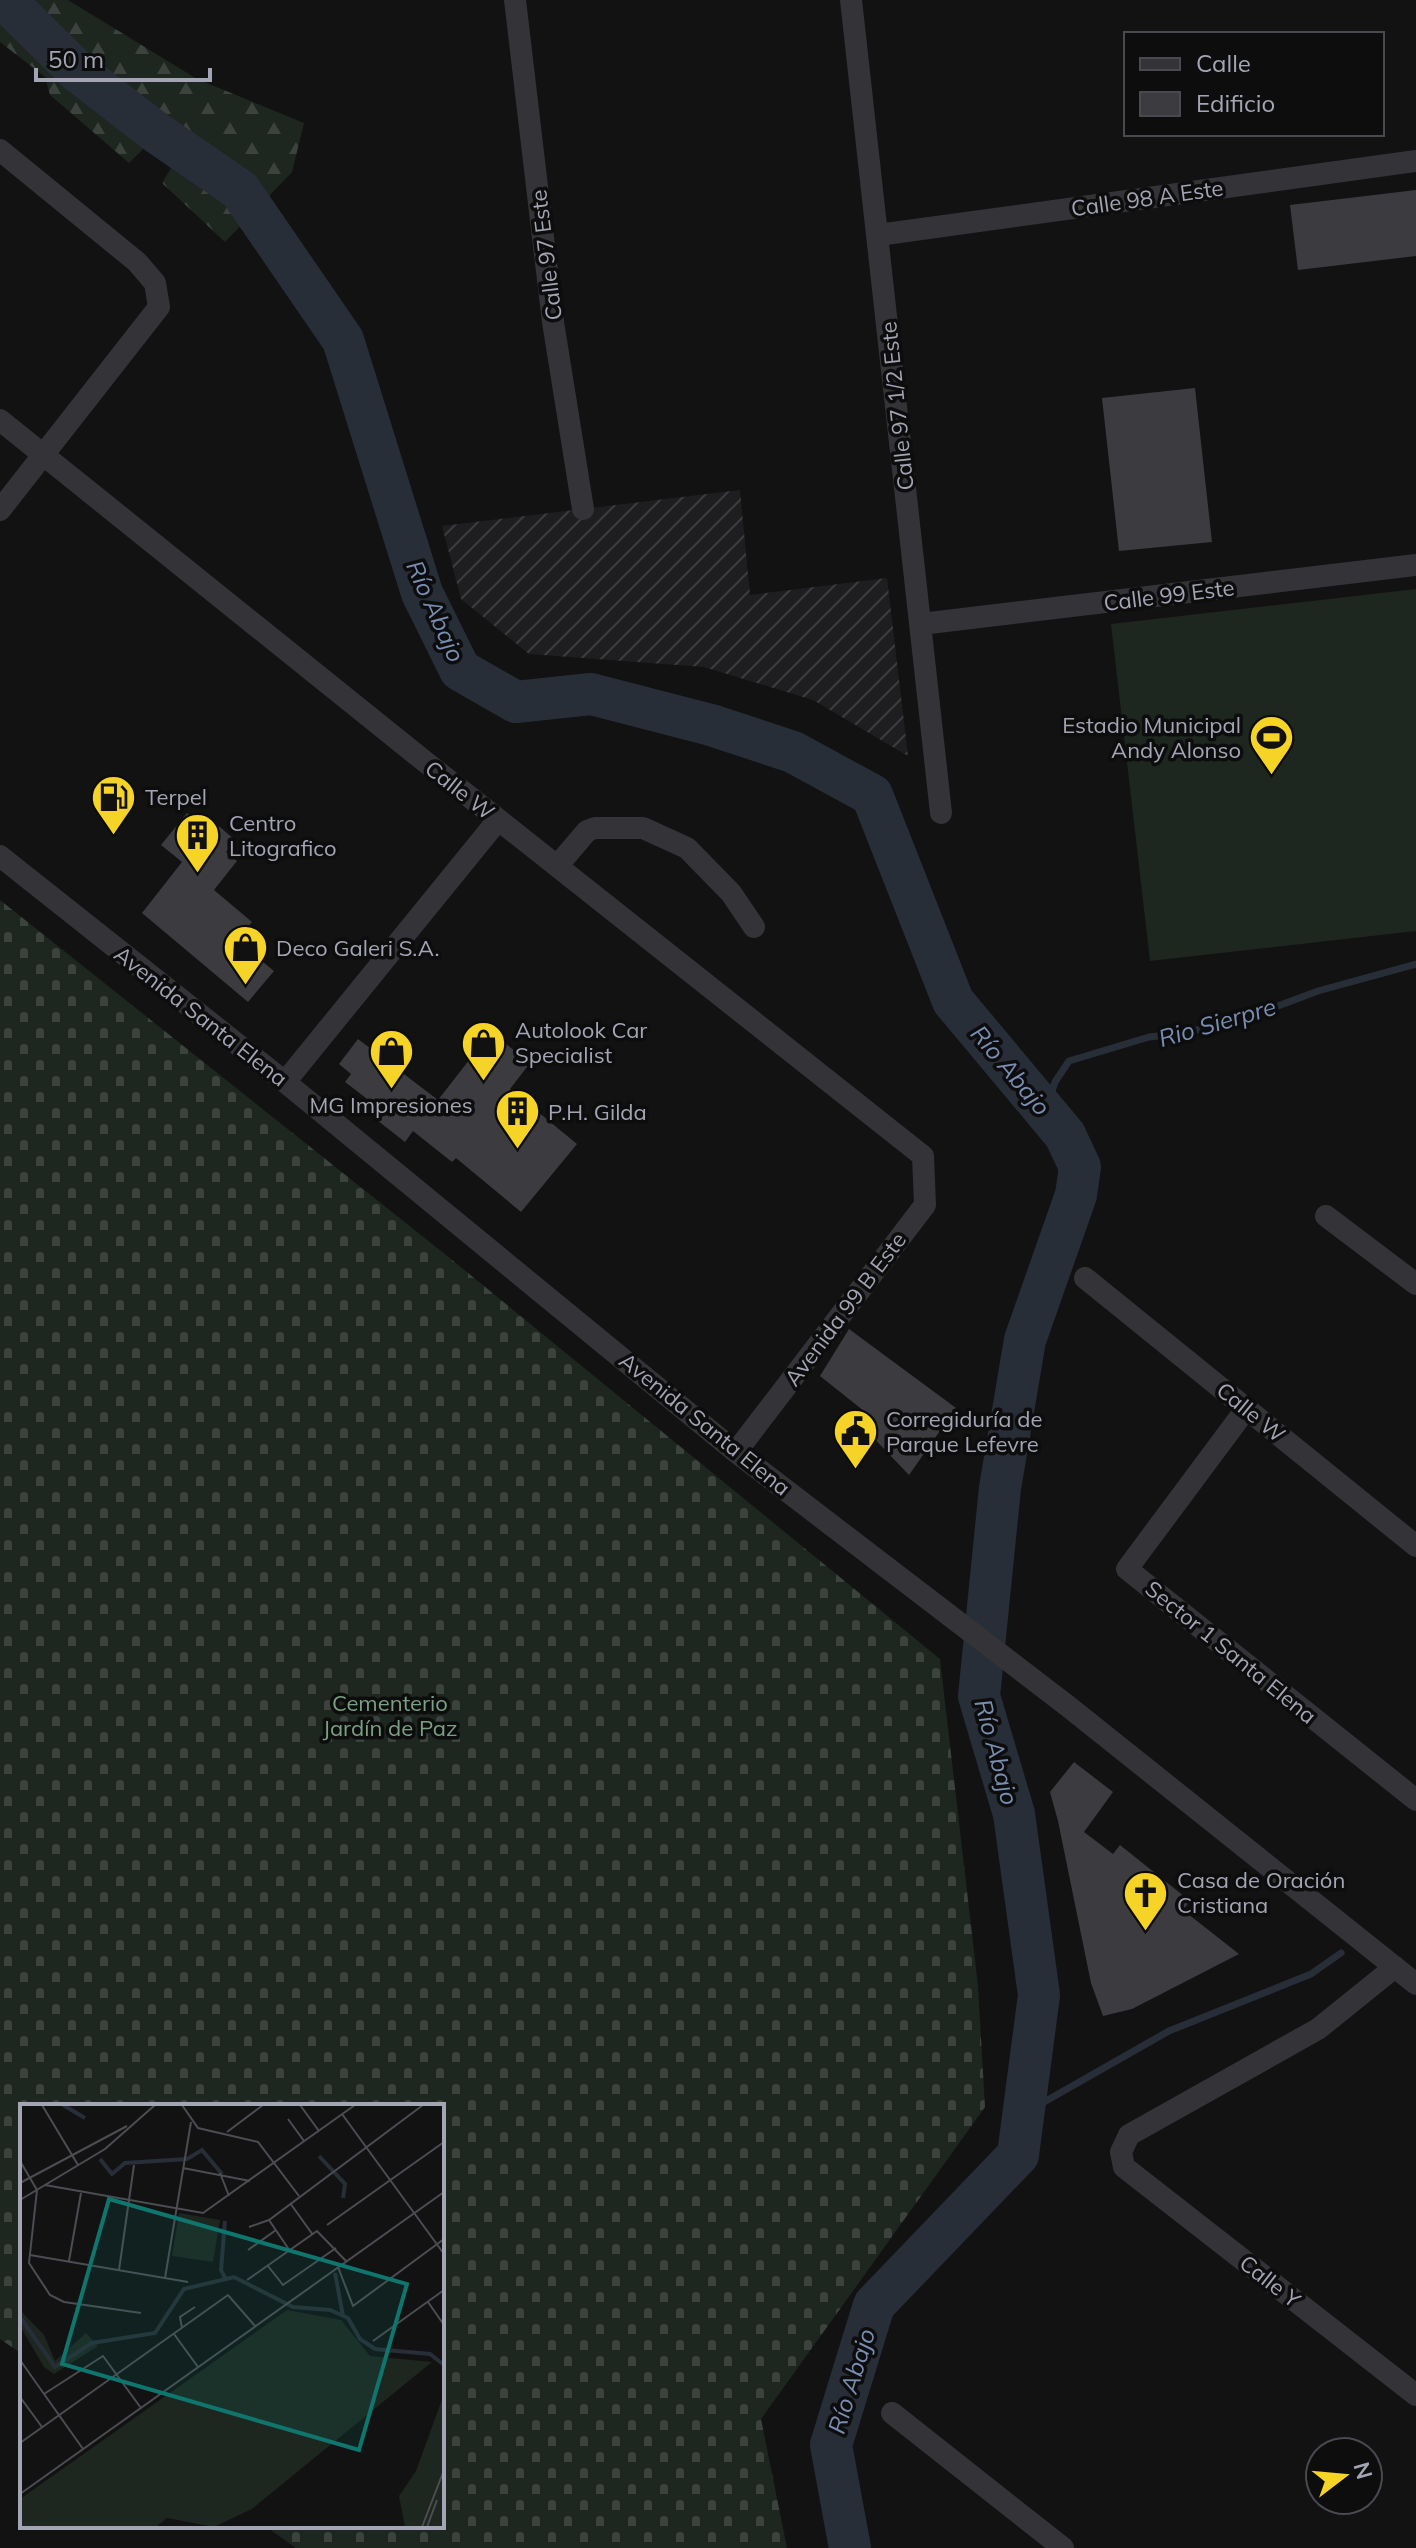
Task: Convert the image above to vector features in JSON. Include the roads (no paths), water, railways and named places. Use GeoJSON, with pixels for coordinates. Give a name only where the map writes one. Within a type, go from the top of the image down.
{"type":"FeatureCollection","features":[{"type":"Feature","properties":{"kind":"street","name":"Calle 97 Este"},"geometry":{"type":"LineString","coordinates":[[515,0],[553,322],[583,509]]}},
{"type":"Feature","properties":{"kind":"street","name":"Calle 97 1/2 Este"},"geometry":{"type":"LineString","coordinates":[[851,0],[941,813]]}},
{"type":"Feature","properties":{"kind":"street"},"geometry":{"type":"LineString","coordinates":[[0,150],[137,262],[155,283],[159,307],[0,510]]}},
{"type":"Feature","properties":{"kind":"street","name":"Calle 98 A Este"},"geometry":{"type":"LineString","coordinates":[[878,235],[1416,161]]}},
{"type":"Feature","properties":{"kind":"street","name":"Calle W"},"geometry":{"type":"LineString","coordinates":[[0,420],[923,1156]]}},
{"type":"Feature","properties":{"kind":"street","name":"Calle 99 Este"},"geometry":{"type":"LineString","coordinates":[[921,624],[1416,565]]}},
{"type":"Feature","properties":{"kind":"street"},"geometry":{"type":"LineString","coordinates":[[285,1082],[498,820]]}},
{"type":"Feature","properties":{"kind":"street"},"geometry":{"type":"LineString","coordinates":[[558,865],[587,831],[595,828],[643,828],[687,848],[731,893],[754,927]]}},
{"type":"Feature","properties":{"kind":"street","name":"Avenida Santa Elena"},"geometry":{"type":"LineString","coordinates":[[0,856],[285,1082],[736,1452],[1069,1707],[1416,1984]]}},
{"type":"Feature","properties":{"kind":"street","name":"Avenida 99 B Este"},"geometry":{"type":"LineString","coordinates":[[736,1452],[925,1205],[923,1156]]}},
{"type":"Feature","properties":{"kind":"street"},"geometry":{"type":"LineString","coordinates":[[1326,1216],[1416,1284]]}},
{"type":"Feature","properties":{"kind":"street","name":"Calle W"},"geometry":{"type":"LineString","coordinates":[[1085,1278],[1416,1546]]}},
{"type":"Feature","properties":{"kind":"street","name":"Sector 1 Santa Elena"},"geometry":{"type":"LineString","coordinates":[[1246,1409],[1127,1569],[1416,1800]]}},
{"type":"Feature","properties":{"kind":"street","name":"Calle Y"},"geometry":{"type":"LineString","coordinates":[[1395,1967],[1318,2029],[1129,2135],[1121,2152],[1124,2167],[1416,2395]]}},
{"type":"Feature","properties":{"kind":"street"},"geometry":{"type":"LineString","coordinates":[[892,2413],[1063,2548]]}},
{"type":"Feature","properties":{"kind":"waterway","name":"Río Abajo"},"geometry":{"type":"LineString","coordinates":[[5,0],[78,72],[157,133],[240,190],[343,340],[422,593],[460,670],[516,702],[591,694],[711,725],[793,752],[872,795],[953,1001],[1065,1135],[1080,1167],[1076,1195],[1025,1340],[1000,1488],[979,1696],[1014,1814],[1039,1995],[1018,2155],[874,2305],[831,2445],[850,2548]]}},
{"type":"Feature","properties":{"kind":"waterway","name":"Rio Sierpre"},"geometry":{"type":"LineString","coordinates":[[1045,1111],[1055,1082],[1069,1061],[1149,1037],[1185,1033],[1254,1015],[1318,991],[1416,964]]}},
{"type":"Feature","properties":{"kind":"waterway"},"geometry":{"type":"LineString","coordinates":[[1023,2114],[1169,2031],[1311,1974],[1341,1953]]}},
{"type":"Feature","properties":{"kind":"place","name":"Estadio Municipal Andy Alonso"},"geometry":{"type":"Point","coordinates":[1272,777]}},
{"type":"Feature","properties":{"kind":"place","name":"Terpel"},"geometry":{"type":"Point","coordinates":[114,836]}},
{"type":"Feature","properties":{"kind":"place","name":"Centro Litografico"},"geometry":{"type":"Point","coordinates":[198,875]}},
{"type":"Feature","properties":{"kind":"place","name":"Deco Galeri S.A."},"geometry":{"type":"Point","coordinates":[245,987]}},
{"type":"Feature","properties":{"kind":"place","name":"Autolook Car Specialist"},"geometry":{"type":"Point","coordinates":[484,1082]}},
{"type":"Feature","properties":{"kind":"place","name":"MG Impresiones"},"geometry":{"type":"Point","coordinates":[391,1091]}},
{"type":"Feature","properties":{"kind":"place","name":"P.H. Gilda"},"geometry":{"type":"Point","coordinates":[517,1151]}},
{"type":"Feature","properties":{"kind":"place","name":"Corregiduría de Parque Lefevre"},"geometry":{"type":"Point","coordinates":[855,1471]}},
{"type":"Feature","properties":{"kind":"place","name":"Casa de Oración Cristiana"},"geometry":{"type":"Point","coordinates":[1146,1932]}},
{"type":"Feature","properties":{"kind":"park label","name":"Cementerio Jardín de Paz"},"geometry":{"type":"Point","coordinates":[390,1716]}}]}
